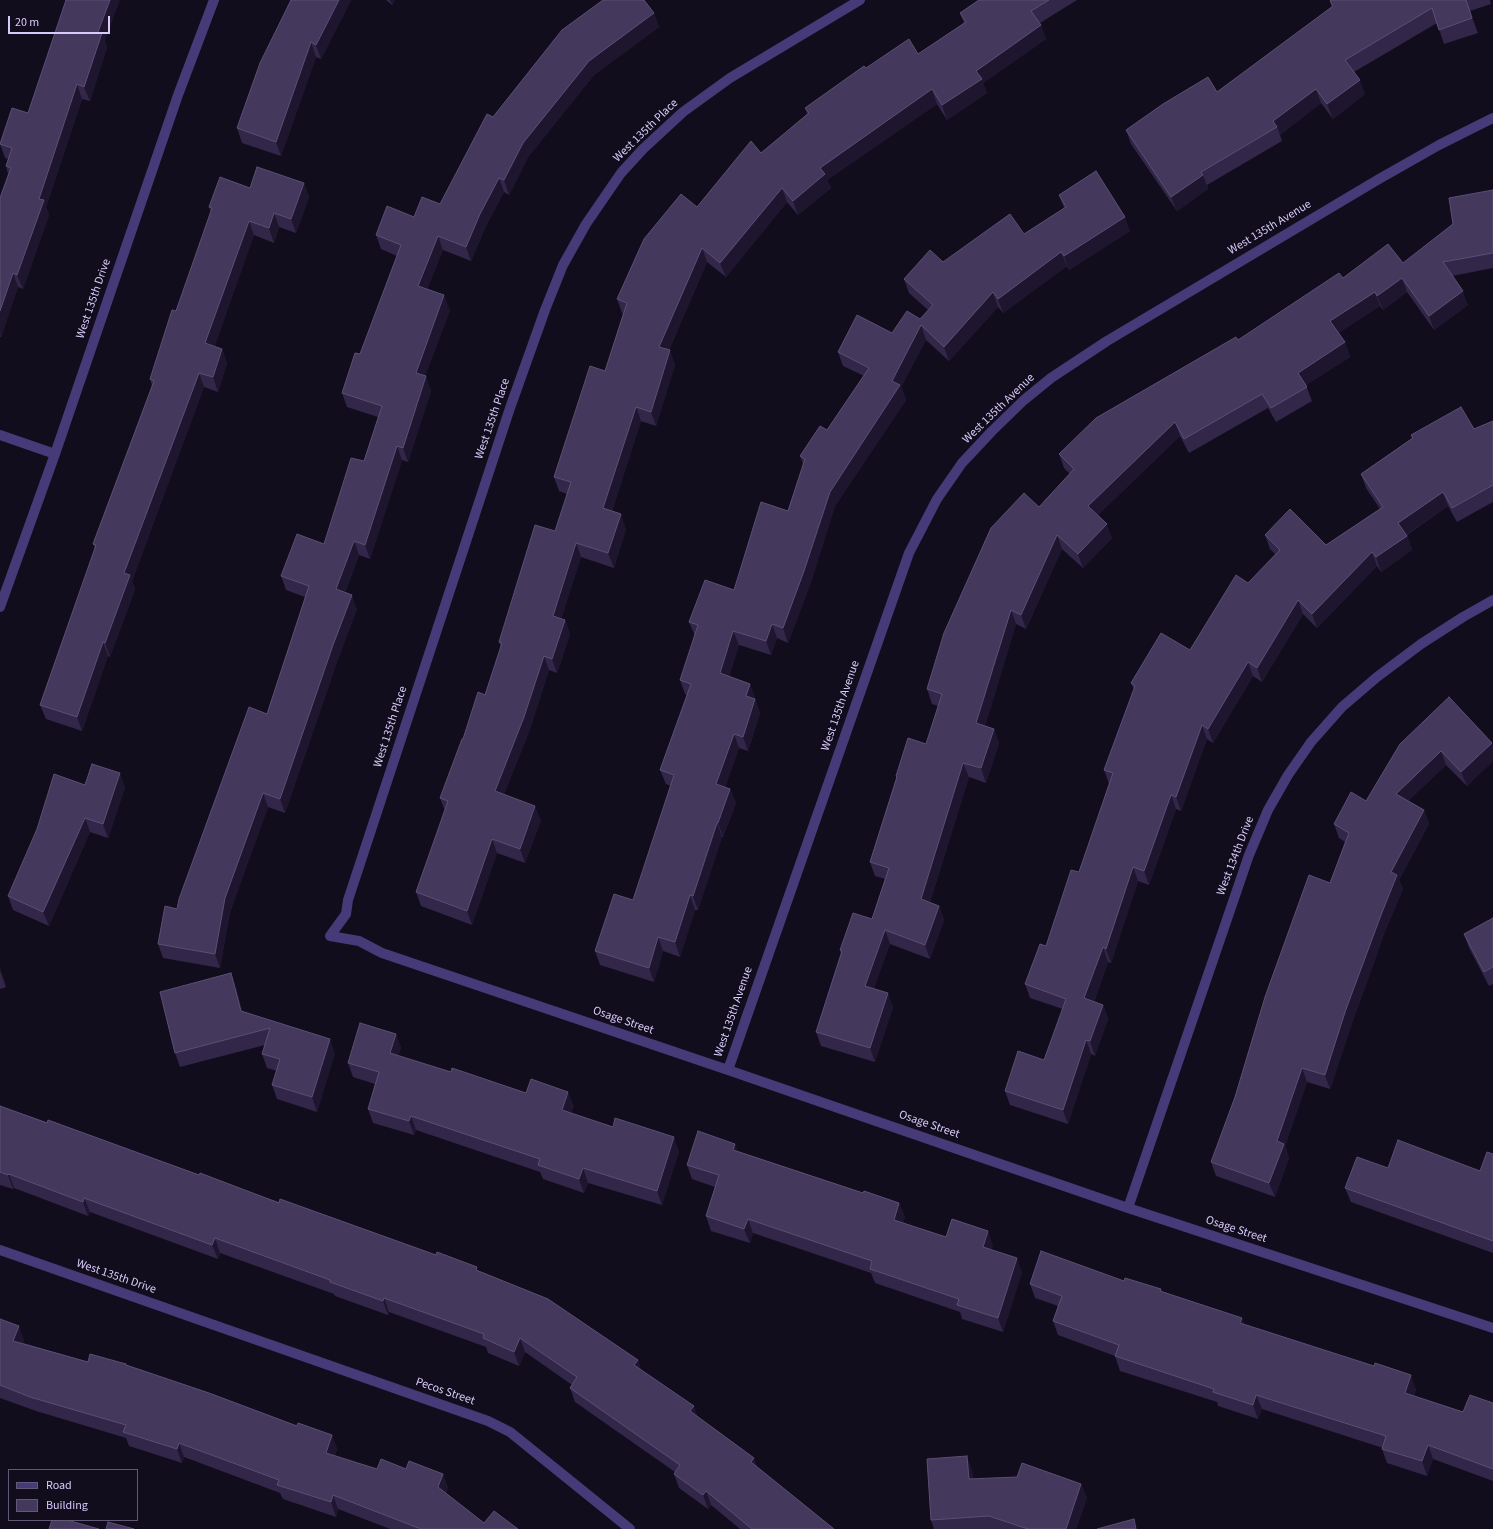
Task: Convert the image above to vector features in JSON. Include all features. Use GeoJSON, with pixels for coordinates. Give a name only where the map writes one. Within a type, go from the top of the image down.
{"type":"FeatureCollection","features":[{"type":"Feature","properties":{"kind":"street","name":"West 135th Drive"},"geometry":{"type":"LineString","coordinates":[[0,607],[55,454],[178,95],[214,0]]}},
{"type":"Feature","properties":{"kind":"street","name":"West 135th Place"},"geometry":{"type":"LineString","coordinates":[[359,941],[330,936],[346,914],[348,900],[510,408],[545,310],[564,265],[586,224],[621,173],[643,149],[683,112],[730,78],[860,0]]}},
{"type":"Feature","properties":{"kind":"street","name":"West 135th Avenue"},"geometry":{"type":"LineString","coordinates":[[728,1070],[909,553],[937,500],[962,463],[1024,400],[1051,378],[1107,340],[1378,179],[1439,145],[1493,118]]}},
{"type":"Feature","properties":{"kind":"street"},"geometry":{"type":"LineString","coordinates":[[0,435],[55,454]]}},
{"type":"Feature","properties":{"kind":"street","name":"West 134th Drive"},"geometry":{"type":"LineString","coordinates":[[1128,1208],[1249,855],[1268,810],[1288,775],[1311,742],[1342,707],[1421,644],[1463,616],[1493,600]]}},
{"type":"Feature","properties":{"kind":"street","name":"Osage Street"},"geometry":{"type":"LineString","coordinates":[[359,941],[382,953],[728,1070],[1128,1208],[1493,1328]]}},
{"type":"Feature","properties":{"kind":"street","name":"West 135th Drive"},"geometry":{"type":"LineString","coordinates":[[0,1250],[224,1328]]}},
{"type":"Feature","properties":{"kind":"street","name":"Pecos Street"},"geometry":{"type":"LineString","coordinates":[[224,1328],[488,1421],[510,1432],[630,1529]]}},
{"type":"Feature","properties":{"kind":"building"},"geometry":{"type":"Polygon","coordinates":[[[66,0],[110,0],[98,32],[102,33],[84,87],[77,84],[39,199],[44,200],[17,275],[13,273],[0,311],[0,198],[11,168],[6,166],[12,148],[0,144],[12,108],[28,113],[66,0]]]}},
{"type":"Feature","properties":{"kind":"building"},"geometry":{"type":"Polygon","coordinates":[[[291,0],[339,0],[316,45],[311,42],[276,142],[237,128],[260,63],[291,0]]]}},
{"type":"Feature","properties":{"kind":"building"},"geometry":{"type":"Polygon","coordinates":[[[603,0],[644,0],[654,13],[589,61],[523,143],[504,180],[499,178],[480,214],[466,247],[438,236],[418,286],[444,295],[416,373],[426,376],[403,448],[397,446],[365,545],[354,541],[336,589],[352,595],[333,645],[280,799],[263,793],[225,898],[215,954],[158,944],[165,906],[177,909],[179,899],[249,707],[267,714],[309,586],[281,576],[297,534],[324,544],[351,458],[364,461],[382,406],[342,393],[355,353],[360,354],[401,245],[376,235],[387,206],[414,217],[422,197],[440,204],[487,114],[493,117],[562,30],[603,0]]]}},
{"type":"Feature","properties":{"kind":"building"},"geometry":{"type":"Polygon","coordinates":[[[979,0],[1049,0],[1031,11],[1041,25],[976,71],[982,79],[942,105],[932,89],[820,168],[825,174],[793,201],[782,188],[720,263],[702,248],[659,347],[670,350],[651,412],[636,407],[603,508],[621,514],[608,553],[576,543],[553,616],[565,620],[552,659],[544,656],[524,717],[495,791],[535,806],[520,849],[492,839],[467,911],[416,892],[448,801],[440,798],[463,739],[478,692],[485,695],[502,643],[499,642],[535,525],[555,531],[571,482],[554,477],[590,366],[605,371],[627,303],[617,299],[644,239],[681,194],[697,207],[751,141],[761,153],[809,113],[805,108],[864,66],[866,68],[909,39],[918,54],[966,22],[960,13],[979,0]]]}},
{"type":"Feature","properties":{"kind":"building"},"geometry":{"type":"Polygon","coordinates":[[[1466,0],[1472,18],[1439,30],[1432,8],[1345,60],[1360,80],[1327,104],[1316,89],[1273,121],[1277,127],[1201,172],[1203,175],[1171,197],[1126,130],[1163,104],[1208,77],[1217,92],[1333,6],[1330,1],[1466,0]]]}},
{"type":"Feature","properties":{"kind":"building"},"geometry":{"type":"Polygon","coordinates":[[[257,167],[304,183],[291,219],[274,213],[269,228],[249,221],[205,343],[222,349],[213,377],[199,373],[124,573],[130,575],[105,643],[103,642],[77,717],[40,705],[96,545],[93,544],[154,381],[150,379],[172,310],[176,311],[212,208],[209,207],[220,177],[250,188],[257,167]]]}},
{"type":"Feature","properties":{"kind":"building"},"geometry":{"type":"Polygon","coordinates":[[[1096,171],[1125,217],[1064,256],[1061,252],[998,299],[993,292],[944,347],[921,325],[892,381],[900,385],[830,492],[804,571],[783,628],[772,624],[766,641],[733,631],[720,673],[750,684],[746,696],[755,699],[743,737],[734,734],[716,784],[730,789],[693,896],[690,895],[675,942],[658,937],[649,968],[595,951],[614,894],[633,900],[674,775],[660,770],[691,684],[680,680],[698,625],[689,622],[705,580],[734,590],[761,502],[788,511],[805,459],[800,456],[820,426],[827,430],[869,368],[838,352],[857,315],[892,333],[907,311],[920,319],[933,305],[904,279],[930,250],[943,262],[1010,214],[1024,234],[1066,207],[1059,195],[1096,171]]]}},
{"type":"Feature","properties":{"kind":"building"},"geometry":{"type":"Polygon","coordinates":[[[1493,190],[1493,253],[1443,262],[1463,291],[1429,316],[1402,278],[1377,296],[1375,292],[1330,321],[1345,342],[1298,373],[1307,387],[1271,408],[1262,394],[1184,439],[1175,422],[1088,506],[1107,524],[1078,554],[1057,535],[1021,615],[1011,610],[976,723],[994,729],[981,768],[963,763],[921,899],[939,906],[925,945],[885,930],[865,986],[888,993],[870,1048],[816,1032],[842,951],[840,950],[853,913],[872,919],[889,868],[870,862],[897,777],[896,776],[908,738],[926,744],[942,694],[927,689],[944,633],[991,528],[1024,493],[1039,507],[1074,469],[1059,454],[1096,418],[1236,337],[1238,340],[1339,273],[1343,278],[1388,244],[1403,263],[1453,224],[1449,198],[1493,190]]]}},
{"type":"Feature","properties":{"kind":"building"},"geometry":{"type":"Polygon","coordinates":[[[1461,407],[1474,429],[1493,421],[1493,485],[1452,508],[1443,492],[1398,523],[1407,536],[1376,557],[1372,552],[1312,614],[1298,600],[1257,668],[1248,662],[1208,729],[1202,725],[1176,797],[1171,795],[1144,871],[1133,867],[1106,949],[1103,947],[1084,998],[1103,1005],[1090,1041],[1086,1040],[1063,1110],[1005,1091],[1018,1051],[1044,1060],[1066,999],[1025,984],[1040,944],[1046,946],[1071,870],[1079,872],[1113,773],[1104,770],[1135,686],[1131,683],[1161,633],[1190,650],[1236,575],[1248,583],[1280,550],[1265,535],[1290,509],[1326,545],[1383,507],[1361,474],[1413,438],[1411,435],[1461,407]]]}},
{"type":"Feature","properties":{"kind":"building"},"geometry":{"type":"Polygon","coordinates":[[[1449,697],[1492,743],[1461,772],[1441,751],[1396,794],[1424,810],[1391,872],[1397,875],[1345,1012],[1325,1075],[1302,1068],[1277,1141],[1284,1144],[1269,1183],[1211,1162],[1235,1097],[1265,997],[1309,875],[1330,883],[1349,833],[1334,824],[1351,792],[1366,801],[1400,744],[1449,697]]]}},
{"type":"Feature","properties":{"kind":"building"},"geometry":{"type":"Polygon","coordinates":[[[92,764],[120,773],[103,824],[85,818],[43,912],[8,896],[37,829],[54,774],[85,785],[92,764]]]}},
{"type":"Feature","properties":{"kind":"building"},"geometry":{"type":"Polygon","coordinates":[[[1493,918],[1493,967],[1484,972],[1464,934],[1493,918]]]}},
{"type":"Feature","properties":{"kind":"building"},"geometry":{"type":"Polygon","coordinates":[[[231,973],[241,1011],[330,1039],[312,1097],[272,1085],[280,1059],[262,1054],[270,1028],[175,1053],[160,992],[231,973]]]}},
{"type":"Feature","properties":{"kind":"building"},"geometry":{"type":"Polygon","coordinates":[[[360,1023],[396,1034],[390,1053],[451,1072],[452,1068],[526,1093],[531,1079],[568,1092],[562,1110],[613,1127],[615,1118],[674,1137],[657,1191],[583,1168],[579,1179],[538,1165],[540,1159],[411,1116],[409,1121],[368,1109],[379,1072],[348,1063],[360,1023]]]}},
{"type":"Feature","properties":{"kind":"building"},"geometry":{"type":"Polygon","coordinates":[[[0,1106],[47,1123],[48,1120],[199,1175],[200,1173],[279,1203],[280,1199],[436,1255],[437,1252],[477,1267],[476,1270],[548,1299],[638,1360],[634,1365],[694,1406],[690,1411],[754,1458],[751,1462],[834,1529],[752,1529],[706,1491],[703,1495],[674,1474],[680,1465],[570,1388],[577,1377],[520,1338],[514,1352],[483,1338],[484,1334],[384,1298],[383,1301],[215,1238],[212,1245],[84,1198],[83,1202],[0,1172],[0,1106]]]}},
{"type":"Feature","properties":{"kind":"building"},"geometry":{"type":"Polygon","coordinates":[[[698,1131],[735,1144],[733,1150],[863,1193],[864,1191],[899,1203],[894,1220],[946,1237],[952,1219],[988,1231],[983,1247],[1017,1258],[998,1318],[957,1305],[959,1299],[870,1269],[872,1261],[748,1219],[744,1229],[706,1216],[719,1175],[687,1165],[698,1131]]]}},
{"type":"Feature","properties":{"kind":"building"},"geometry":{"type":"Polygon","coordinates":[[[1398,1140],[1480,1171],[1487,1152],[1493,1154],[1493,1241],[1345,1188],[1357,1157],[1388,1168],[1398,1140]]]}},
{"type":"Feature","properties":{"kind":"building"},"geometry":{"type":"Polygon","coordinates":[[[1041,1251],[1124,1281],[1125,1278],[1161,1289],[1160,1291],[1242,1318],[1240,1323],[1374,1366],[1375,1363],[1411,1375],[1405,1393],[1463,1412],[1470,1395],[1493,1403],[1493,1469],[1428,1445],[1422,1461],[1382,1449],[1386,1436],[1256,1395],[1253,1405],[1213,1392],[1214,1389],[1115,1356],[1119,1345],[1053,1321],[1062,1296],[1030,1284],[1041,1251]]]}},
{"type":"Feature","properties":{"kind":"building"},"geometry":{"type":"Polygon","coordinates":[[[0,1319],[19,1326],[13,1341],[88,1362],[90,1354],[126,1364],[297,1426],[298,1423],[332,1435],[326,1453],[377,1469],[381,1459],[406,1469],[409,1461],[443,1474],[438,1487],[484,1523],[494,1511],[518,1529],[421,1529],[333,1495],[331,1502],[277,1485],[279,1480],[179,1443],[177,1449],[123,1432],[126,1425],[30,1397],[0,1385],[0,1319]]]}},
{"type":"Feature","properties":{"kind":"building"},"geometry":{"type":"Polygon","coordinates":[[[967,1456],[969,1479],[1017,1477],[1022,1463],[1081,1484],[1066,1529],[1028,1529],[989,1516],[931,1520],[927,1459],[967,1456]]]}},
{"type":"Feature","properties":{"kind":"building"},"geometry":{"type":"Polygon","coordinates":[[[1134,1519],[1136,1529],[1097,1529],[1134,1519]]]}},
{"type":"Feature","properties":{"kind":"building"},"geometry":{"type":"Polygon","coordinates":[[[52,1521],[71,1521],[99,1529],[49,1529],[52,1521]]]}},
{"type":"Feature","properties":{"kind":"building"},"geometry":{"type":"Polygon","coordinates":[[[108,1522],[134,1529],[106,1529],[108,1522]]]}}]}
